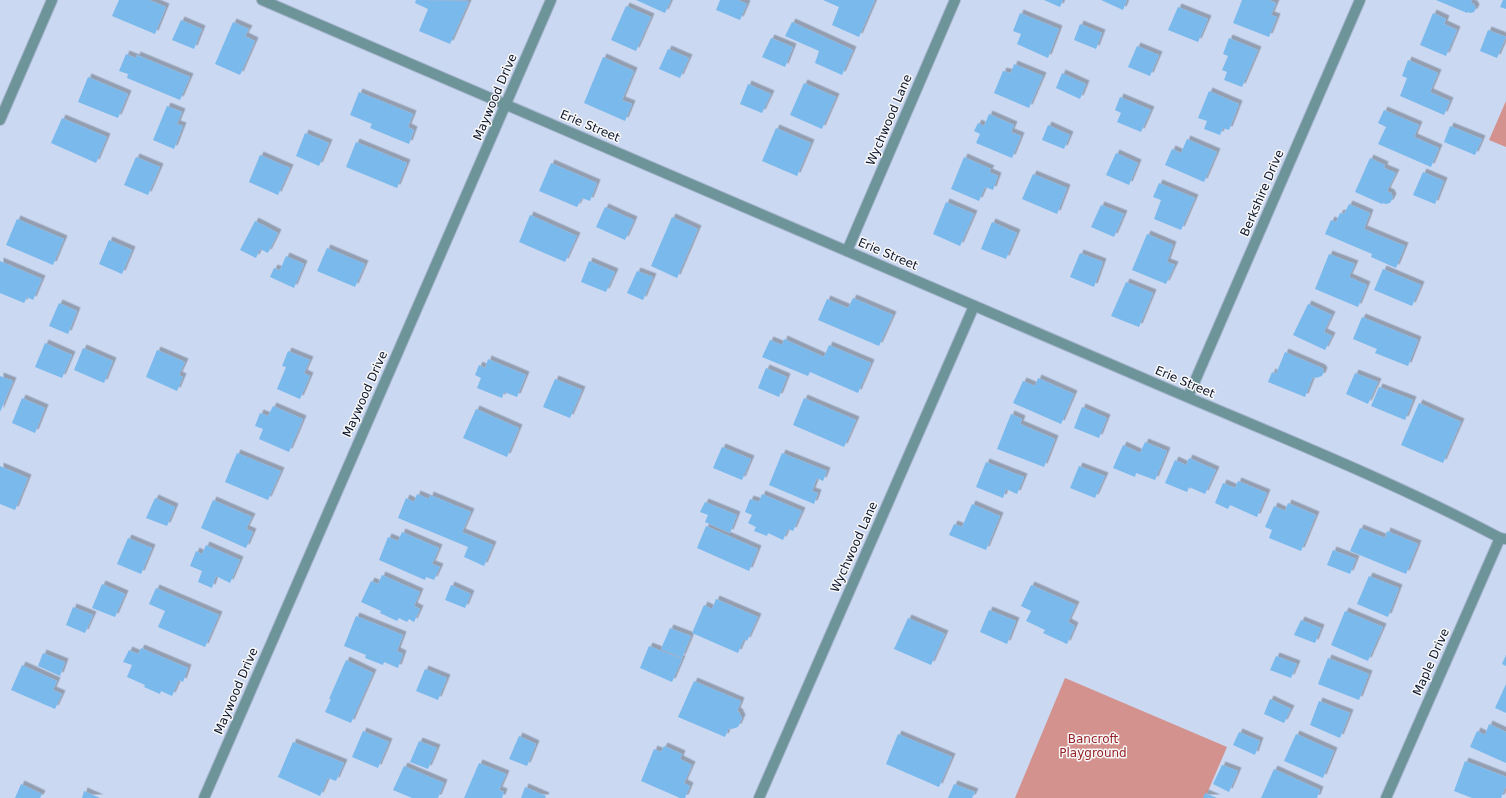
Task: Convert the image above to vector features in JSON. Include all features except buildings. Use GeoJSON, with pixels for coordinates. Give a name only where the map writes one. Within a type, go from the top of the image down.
{"type":"FeatureCollection","features":[{"type":"Feature","properties":{"kind":"street"},"geometry":{"type":"LineString","coordinates":[[0,120],[52,0]]}},
{"type":"Feature","properties":{"kind":"street","name":"Erie Street"},"geometry":{"type":"LineString","coordinates":[[262,0],[1315,451],[1457,515],[1503,538]]}},
{"type":"Feature","properties":{"kind":"street","name":"Maywood Drive"},"geometry":{"type":"LineString","coordinates":[[204,798],[551,0]]}},
{"type":"Feature","properties":{"kind":"street","name":"Wychwood Lane"},"geometry":{"type":"LineString","coordinates":[[847,251],[955,0]]}},
{"type":"Feature","properties":{"kind":"street","name":"Berkshire Drive"},"geometry":{"type":"LineString","coordinates":[[1188,397],[1360,0]]}},
{"type":"Feature","properties":{"kind":"street","name":"Wychwood Lane"},"geometry":{"type":"LineString","coordinates":[[759,798],[974,306]]}},
{"type":"Feature","properties":{"kind":"street","name":"Maple Drive"},"geometry":{"type":"LineString","coordinates":[[1386,798],[1503,538]]}},
{"type":"Feature","properties":{"kind":"green space"},"geometry":{"type":"Polygon","coordinates":[[[1506,101],[1506,147],[1489,140],[1506,101]]]}},
{"type":"Feature","properties":{"kind":"green space","name":"Bancroft Playground"},"geometry":{"type":"Polygon","coordinates":[[[1065,678],[1227,747],[1205,798],[1015,798],[1065,678]]]}}]}
